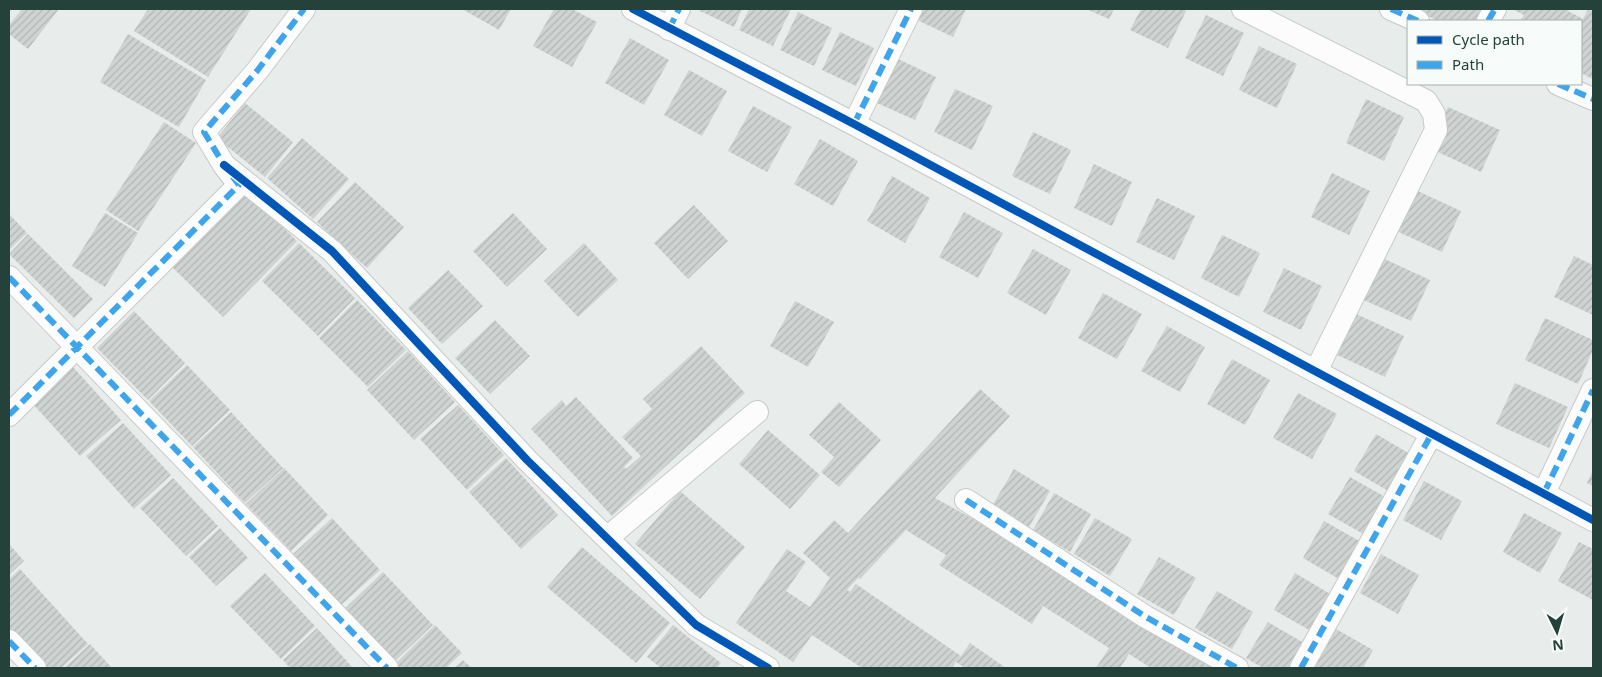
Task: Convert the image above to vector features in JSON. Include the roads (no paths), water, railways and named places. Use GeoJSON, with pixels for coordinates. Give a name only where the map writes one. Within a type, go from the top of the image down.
{"type":"FeatureCollection","features":[{"type":"Feature","properties":{"kind":"street"},"geometry":{"type":"LineString","coordinates":[[9,415],[239,185],[204,132],[257,71],[304,9]]}},
{"type":"Feature","properties":{"kind":"street"},"geometry":{"type":"LineString","coordinates":[[633,9],[854,124],[1593,520]]}},
{"type":"Feature","properties":{"kind":"street"},"geometry":{"type":"LineString","coordinates":[[669,29],[679,9]]}},
{"type":"Feature","properties":{"kind":"street"},"geometry":{"type":"LineString","coordinates":[[854,124],[911,9]]}},
{"type":"Feature","properties":{"kind":"street"},"geometry":{"type":"LineString","coordinates":[[1243,9],[1426,101],[1434,114],[1436,130],[1316,371]]}},
{"type":"Feature","properties":{"kind":"street"},"geometry":{"type":"LineString","coordinates":[[1391,9],[1416,20]]}},
{"type":"Feature","properties":{"kind":"street"},"geometry":{"type":"LineString","coordinates":[[1489,20],[1495,9]]}},
{"type":"Feature","properties":{"kind":"street"},"geometry":{"type":"LineString","coordinates":[[1560,85],[1593,100]]}},
{"type":"Feature","properties":{"kind":"street"},"geometry":{"type":"LineString","coordinates":[[224,165],[332,251],[527,460],[696,625],[768,668]]}},
{"type":"Feature","properties":{"kind":"street"},"geometry":{"type":"LineString","coordinates":[[9,277],[387,668]]}},
{"type":"Feature","properties":{"kind":"street"},"geometry":{"type":"LineString","coordinates":[[1544,494],[1593,390]]}},
{"type":"Feature","properties":{"kind":"street"},"geometry":{"type":"LineString","coordinates":[[607,538],[757,412]]}},
{"type":"Feature","properties":{"kind":"street"},"geometry":{"type":"LineString","coordinates":[[1301,668],[1432,435]]}},
{"type":"Feature","properties":{"kind":"street"},"geometry":{"type":"LineString","coordinates":[[966,500],[1146,617],[1237,668]]}},
{"type":"Feature","properties":{"kind":"street"},"geometry":{"type":"LineString","coordinates":[[9,641],[35,668]]}}]}
